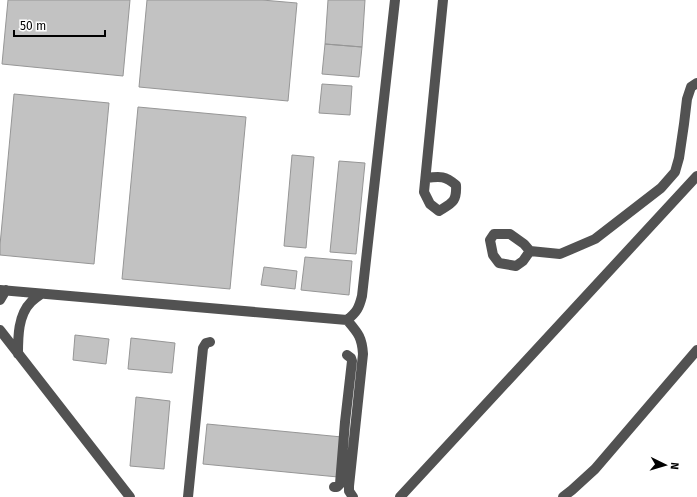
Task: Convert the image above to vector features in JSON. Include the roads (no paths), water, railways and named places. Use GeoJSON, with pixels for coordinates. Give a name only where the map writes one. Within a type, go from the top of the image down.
{"type":"FeatureCollection","features":[{"type":"Feature","properties":{"kind":"street"},"geometry":{"type":"LineString","coordinates":[[347,320],[359,308],[362,296],[395,0]]}},
{"type":"Feature","properties":{"kind":"street"},"geometry":{"type":"LineString","coordinates":[[426,178],[443,0]]}},
{"type":"Feature","properties":{"kind":"street"},"geometry":{"type":"LineString","coordinates":[[530,251],[560,254],[595,239],[661,188],[675,172],[679,158],[687,99],[691,87],[697,83]]}},
{"type":"Feature","properties":{"kind":"street"},"geometry":{"type":"LineString","coordinates":[[400,497],[697,176]]}},
{"type":"Feature","properties":{"kind":"street"},"geometry":{"type":"LineString","coordinates":[[0,300],[3,290],[347,320],[356,330],[362,342],[364,354],[349,486],[349,491],[353,497]]}},
{"type":"Feature","properties":{"kind":"street"},"geometry":{"type":"LineString","coordinates":[[18,354],[18,332],[22,318],[30,302],[41,294]]}},
{"type":"Feature","properties":{"kind":"street"},"geometry":{"type":"LineString","coordinates":[[0,330],[130,497]]}},
{"type":"Feature","properties":{"kind":"street"},"geometry":{"type":"LineString","coordinates":[[188,497],[203,348],[206,343],[210,342]]}},
{"type":"Feature","properties":{"kind":"street"},"geometry":{"type":"LineString","coordinates":[[563,497],[595,469],[697,350]]}},
{"type":"Feature","properties":{"kind":"street"},"geometry":{"type":"LineString","coordinates":[[334,487],[337,488],[340,484],[352,361],[347,355]]}}]}
